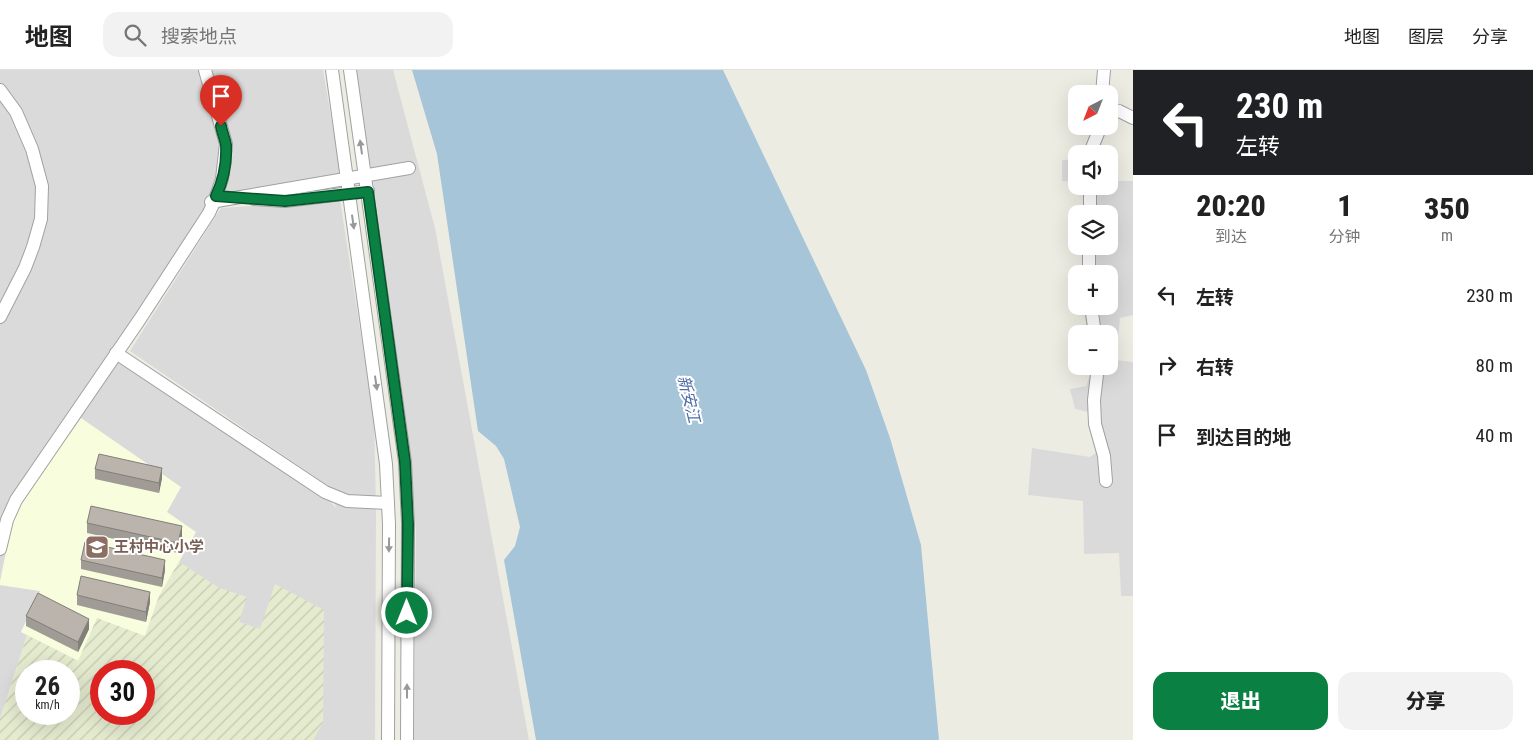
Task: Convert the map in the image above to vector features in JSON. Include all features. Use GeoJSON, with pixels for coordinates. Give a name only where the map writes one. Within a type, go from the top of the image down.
{"type":"FeatureCollection","features":[{"type":"Feature","properties":{"kind":"street"},"geometry":{"type":"LineString","coordinates":[[0,549],[7,520],[16,500],[209,213],[224,168],[226,144],[206,70]]}},
{"type":"Feature","properties":{"kind":"street"},"geometry":{"type":"LineString","coordinates":[[332,70],[384,438],[388,503],[388,740]]}},
{"type":"Feature","properties":{"kind":"street"},"geometry":{"type":"LineString","coordinates":[[350,70],[401,426],[407,488],[407,740]]}},
{"type":"Feature","properties":{"kind":"street"},"geometry":{"type":"LineString","coordinates":[[1103,85],[1104,70]]}},
{"type":"Feature","properties":{"kind":"street"},"geometry":{"type":"LineString","coordinates":[[0,90],[16,112],[32,149],[42,186],[41,219],[33,247],[25,268],[0,317]]}},
{"type":"Feature","properties":{"kind":"street"},"geometry":{"type":"LineString","coordinates":[[1118,111],[1133,118]]}},
{"type":"Feature","properties":{"kind":"street"},"geometry":{"type":"LineString","coordinates":[[214,199],[409,168]]}},
{"type":"Feature","properties":{"kind":"street"},"geometry":{"type":"LineString","coordinates":[[214,199],[285,201],[368,192]]}},
{"type":"Feature","properties":{"kind":"street"},"geometry":{"type":"LineString","coordinates":[[116,353],[325,492],[347,501],[388,503]]}},
{"type":"Feature","properties":{"kind":"street"},"geometry":{"type":"LineString","coordinates":[[1097,375],[1094,400],[1095,424],[1104,456],[1106,481]]}},
{"type":"Feature","properties":{"kind":"shaded area"},"geometry":{"type":"Polygon","coordinates":[[[0,70],[323,70],[343,187],[210,194],[206,212],[111,355],[323,494],[336,508],[330,487],[130,351],[221,208],[340,200],[374,419],[376,508],[375,740],[313,740],[323,722],[260,629],[239,622],[246,597],[219,588],[179,562],[196,532],[14,512],[0,582],[0,70]]]}},
{"type":"Feature","properties":{"kind":"shaded area"},"geometry":{"type":"Polygon","coordinates":[[[355,70],[393,70],[435,228],[529,740],[414,740],[416,532],[414,502],[374,188],[355,70]]]}},
{"type":"Feature","properties":{"kind":"shaded area"},"geometry":{"type":"Polygon","coordinates":[[[1062,160],[1068,160],[1068,181],[1062,181],[1062,160]]]}},
{"type":"Feature","properties":{"kind":"shaded area"},"geometry":{"type":"Polygon","coordinates":[[[1118,181],[1133,181],[1133,315],[1120,318],[1118,339],[1118,325],[1086,325],[1085,315],[1118,315],[1118,265],[1085,265],[1085,255],[1118,255],[1118,205],[1085,205],[1085,195],[1118,195],[1118,181]]]}},
{"type":"Feature","properties":{"kind":"shaded area"},"geometry":{"type":"Polygon","coordinates":[[[1118,360],[1133,362],[1133,596],[1121,596],[1119,553],[1084,554],[1083,501],[1028,495],[1032,448],[1090,457],[1097,452],[1088,412],[1075,409],[1070,389],[1086,386],[1090,375],[1118,375],[1118,360]]]}},
{"type":"Feature","properties":{"kind":"shaded area","name":"王村中心小学"},"geometry":{"type":"Polygon","coordinates":[[[81,418],[181,487],[167,512],[196,532],[159,596],[145,636],[80,661],[21,632],[40,591],[0,585],[14,512],[81,418]]]}},
{"type":"Feature","properties":{"kind":"shaded area"},"geometry":{"type":"Polygon","coordinates":[[[179,562],[219,588],[247,597],[239,622],[260,629],[275,584],[324,610],[323,722],[313,740],[0,740],[0,719],[15,672],[15,725],[80,725],[80,660],[78,660],[97,618],[145,636],[159,596],[179,562]]]}},
{"type":"Feature","properties":{"kind":"shaded area"},"geometry":{"type":"Polygon","coordinates":[[[0,585],[41,591],[21,632],[27,635],[19,660],[15,660],[15,672],[0,719],[0,585]]]}},
{"type":"Feature","properties":{"kind":"shaded area"},"geometry":{"type":"Polygon","coordinates":[[[27,635],[76,660],[19,660],[27,635]]]}},
{"type":"Feature","properties":{"kind":"water","name":"新安江"},"geometry":{"type":"Polygon","coordinates":[[[412,70],[723,70],[866,370],[890,438],[921,545],[939,740],[536,740],[504,560],[515,546],[520,527],[504,459],[496,446],[478,431],[437,154],[412,70]]]}},
{"type":"Feature","properties":{"kind":"building"},"geometry":{"type":"Polygon","coordinates":[[[99,454],[162,468],[159,483],[95,469],[99,454]]]}},
{"type":"Feature","properties":{"kind":"building"},"geometry":{"type":"Polygon","coordinates":[[[91,506],[182,526],[178,543],[87,523],[91,506]]]}},
{"type":"Feature","properties":{"kind":"building"},"geometry":{"type":"Polygon","coordinates":[[[85,542],[165,560],[162,578],[81,560],[85,542]]]}},
{"type":"Feature","properties":{"kind":"building"},"geometry":{"type":"Polygon","coordinates":[[[81,576],[150,592],[146,612],[77,595],[81,576]]]}},
{"type":"Feature","properties":{"kind":"building"},"geometry":{"type":"Polygon","coordinates":[[[38,593],[89,619],[78,642],[26,616],[38,593]]]}},
{"type":"Feature","properties":{"kind":"place","name":"王村中心小学"},"geometry":{"type":"Point","coordinates":[97,547]}},
{"type":"Feature","properties":{"kind":"route"},"geometry":{"type":"LineString","coordinates":[[221,126],[226,144],[226,156],[222,179],[216,196],[285,201],[368,192],[405,462],[408,524],[407,613]]}}]}
